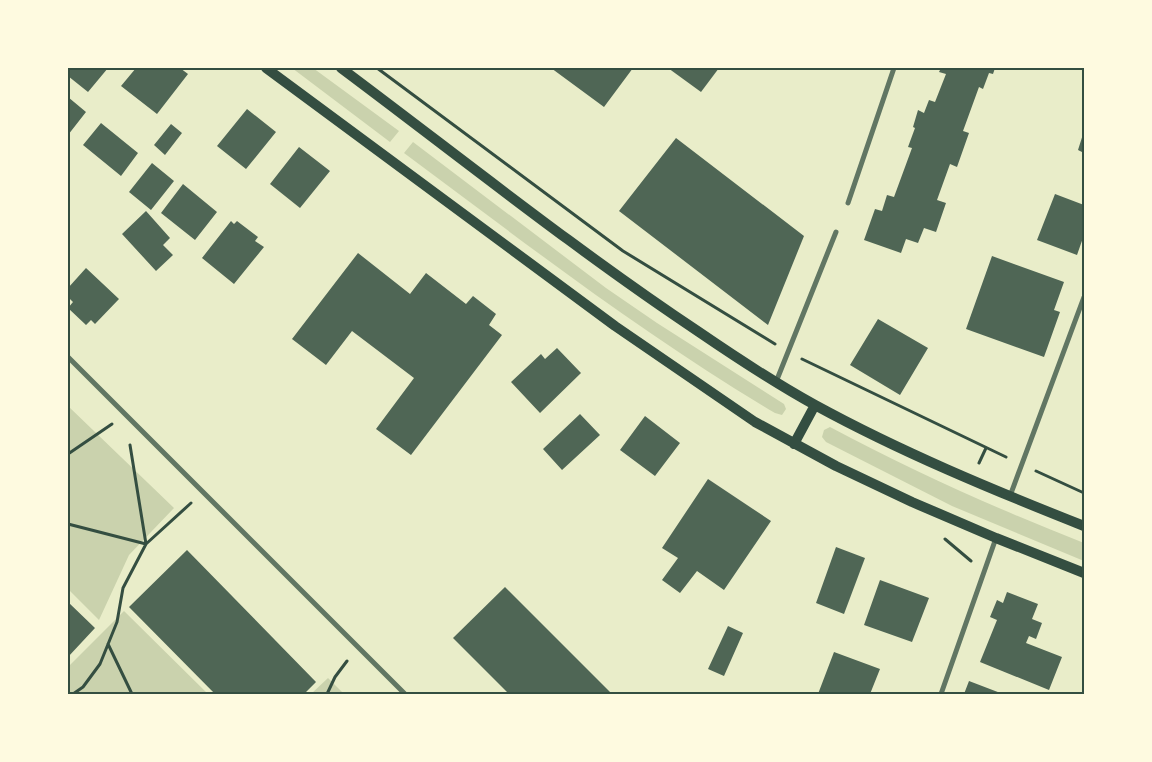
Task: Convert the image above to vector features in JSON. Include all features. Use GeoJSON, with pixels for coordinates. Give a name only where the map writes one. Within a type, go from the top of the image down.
{"type":"FeatureCollection","features":[{"type":"Feature","properties":{"kind":"main road"},"geometry":{"type":"LineString","coordinates":[[266,68],[623,331],[755,422],[794,444],[912,502],[1084,573]]}},
{"type":"Feature","properties":{"kind":"main road"},"geometry":{"type":"LineString","coordinates":[[341,68],[611,272],[776,382],[892,444],[1084,526]]}},
{"type":"Feature","properties":{"kind":"main road"},"geometry":{"type":"LineString","coordinates":[[794,444],[816,405]]}},
{"type":"Feature","properties":{"kind":"street"},"geometry":{"type":"LineString","coordinates":[[848,202],[894,68]]}},
{"type":"Feature","properties":{"kind":"street"},"geometry":{"type":"LineString","coordinates":[[776,382],[836,232]]}},
{"type":"Feature","properties":{"kind":"street"},"geometry":{"type":"LineString","coordinates":[[1010,496],[1084,297]]}},
{"type":"Feature","properties":{"kind":"street"},"geometry":{"type":"LineString","coordinates":[[68,358],[405,694]]}},
{"type":"Feature","properties":{"kind":"street"},"geometry":{"type":"LineString","coordinates":[[941,694],[996,538]]}},
{"type":"Feature","properties":{"kind":"path"},"geometry":{"type":"LineString","coordinates":[[378,68],[623,252],[788,352],[986,448]]}},
{"type":"Feature","properties":{"kind":"path"},"geometry":{"type":"LineString","coordinates":[[68,454],[125,415],[146,544]]}},
{"type":"Feature","properties":{"kind":"path"},"geometry":{"type":"LineString","coordinates":[[1022,465],[1084,493]]}},
{"type":"Feature","properties":{"kind":"path"},"geometry":{"type":"LineString","coordinates":[[73,694],[83,687],[100,664],[117,622],[123,588],[146,544],[202,492]]}},
{"type":"Feature","properties":{"kind":"path"},"geometry":{"type":"LineString","coordinates":[[68,524],[146,544]]}},
{"type":"Feature","properties":{"kind":"path"},"geometry":{"type":"LineString","coordinates":[[108,644],[132,694]]}},
{"type":"Feature","properties":{"kind":"path"},"geometry":{"type":"LineString","coordinates":[[327,694],[335,677],[358,647]]}},
{"type":"Feature","properties":{"kind":"green space"},"geometry":{"type":"Polygon","coordinates":[[[292,68],[313,68],[399,131],[390,142],[292,68]]]}},
{"type":"Feature","properties":{"kind":"green space"},"geometry":{"type":"Polygon","coordinates":[[[413,142],[606,288],[784,404],[786,409],[782,415],[775,413],[679,353],[540,255],[404,153],[413,142]]]}},
{"type":"Feature","properties":{"kind":"green space"},"geometry":{"type":"Polygon","coordinates":[[[68,406],[174,508],[129,555],[99,620],[68,589],[68,406]]]}},
{"type":"Feature","properties":{"kind":"green space"},"geometry":{"type":"Polygon","coordinates":[[[830,427],[956,489],[1084,543],[1084,561],[952,506],[826,442],[822,437],[824,430],[830,427]]]}},
{"type":"Feature","properties":{"kind":"green space"},"geometry":{"type":"Polygon","coordinates":[[[124,611],[208,694],[68,694],[68,667],[124,611]]]}},
{"type":"Feature","properties":{"kind":"green space"},"geometry":{"type":"Polygon","coordinates":[[[328,678],[344,694],[311,694],[328,678]]]}},
{"type":"Feature","properties":{"kind":"building"},"geometry":{"type":"Polygon","coordinates":[[[68,68],[108,68],[88,92],[68,76],[68,68]]]}},
{"type":"Feature","properties":{"kind":"building"},"geometry":{"type":"Polygon","coordinates":[[[136,68],[180,68],[188,74],[157,114],[121,86],[136,68]]]}},
{"type":"Feature","properties":{"kind":"building"},"geometry":{"type":"Polygon","coordinates":[[[551,68],[633,68],[604,107],[551,68]]]}},
{"type":"Feature","properties":{"kind":"building"},"geometry":{"type":"Polygon","coordinates":[[[668,68],[719,68],[701,92],[668,68]]]}},
{"type":"Feature","properties":{"kind":"building"},"geometry":{"type":"Polygon","coordinates":[[[941,68],[995,68],[993,74],[989,73],[983,89],[979,87],[963,131],[969,133],[957,167],[950,164],[937,200],[946,203],[936,232],[924,228],[918,243],[906,239],[901,253],[864,240],[875,209],[882,211],[887,195],[894,197],[912,148],[908,147],[915,128],[913,127],[918,110],[924,113],[929,100],[935,102],[946,74],[939,72],[941,68]]]}},
{"type":"Feature","properties":{"kind":"building"},"geometry":{"type":"Polygon","coordinates":[[[68,97],[86,112],[68,135],[68,97]]]}},
{"type":"Feature","properties":{"kind":"building"},"geometry":{"type":"Polygon","coordinates":[[[247,109],[276,132],[246,169],[217,146],[247,109]]]}},
{"type":"Feature","properties":{"kind":"building"},"geometry":{"type":"Polygon","coordinates":[[[101,123],[138,153],[121,176],[83,145],[101,123]]]}},
{"type":"Feature","properties":{"kind":"building"},"geometry":{"type":"Polygon","coordinates":[[[171,124],[182,133],[165,155],[154,145],[171,124]]]}},
{"type":"Feature","properties":{"kind":"building"},"geometry":{"type":"Polygon","coordinates":[[[1084,131],[1084,153],[1078,150],[1084,131]]]}},
{"type":"Feature","properties":{"kind":"building"},"geometry":{"type":"Polygon","coordinates":[[[676,138],[804,236],[768,325],[619,211],[676,138]]]}},
{"type":"Feature","properties":{"kind":"building"},"geometry":{"type":"Polygon","coordinates":[[[299,147],[330,171],[300,208],[270,184],[299,147]]]}},
{"type":"Feature","properties":{"kind":"building"},"geometry":{"type":"Polygon","coordinates":[[[152,163],[174,181],[151,210],[129,192],[152,163]]]}},
{"type":"Feature","properties":{"kind":"building"},"geometry":{"type":"Polygon","coordinates":[[[183,184],[217,212],[195,240],[161,213],[183,184]]]}},
{"type":"Feature","properties":{"kind":"building"},"geometry":{"type":"Polygon","coordinates":[[[1055,194],[1084,205],[1084,235],[1077,255],[1037,240],[1055,194]]]}},
{"type":"Feature","properties":{"kind":"building"},"geometry":{"type":"Polygon","coordinates":[[[146,211],[170,238],[163,245],[173,255],[156,271],[122,234],[146,211]]]}},
{"type":"Feature","properties":{"kind":"building"},"geometry":{"type":"Polygon","coordinates":[[[231,221],[234,224],[237,221],[258,237],[255,241],[264,247],[234,284],[202,258],[231,221]]]}},
{"type":"Feature","properties":{"kind":"building"},"geometry":{"type":"Polygon","coordinates":[[[358,253],[410,294],[426,273],[466,304],[473,296],[496,314],[489,325],[502,335],[411,455],[376,429],[414,378],[352,331],[326,365],[292,339],[358,253]]]}},
{"type":"Feature","properties":{"kind":"building"},"geometry":{"type":"Polygon","coordinates":[[[992,256],[1064,282],[1054,310],[1060,312],[1044,357],[966,329],[992,256]]]}},
{"type":"Feature","properties":{"kind":"building"},"geometry":{"type":"Polygon","coordinates":[[[86,268],[119,299],[95,324],[91,320],[86,325],[68,308],[73,302],[68,297],[68,288],[86,268]]]}},
{"type":"Feature","properties":{"kind":"building"},"geometry":{"type":"Polygon","coordinates":[[[878,319],[928,348],[900,395],[850,365],[878,319]]]}},
{"type":"Feature","properties":{"kind":"building"},"geometry":{"type":"Polygon","coordinates":[[[557,348],[581,373],[540,413],[511,382],[541,354],[545,359],[557,348]]]}},
{"type":"Feature","properties":{"kind":"building"},"geometry":{"type":"Polygon","coordinates":[[[580,414],[600,435],[562,470],[543,449],[580,414]]]}},
{"type":"Feature","properties":{"kind":"building"},"geometry":{"type":"Polygon","coordinates":[[[645,416],[680,443],[655,476],[620,450],[645,416]]]}},
{"type":"Feature","properties":{"kind":"building"},"geometry":{"type":"Polygon","coordinates":[[[708,479],[771,521],[724,590],[697,571],[680,593],[662,580],[678,558],[662,548],[708,479]]]}},
{"type":"Feature","properties":{"kind":"building"},"geometry":{"type":"Polygon","coordinates":[[[836,547],[865,558],[844,614],[816,603],[836,547]]]}},
{"type":"Feature","properties":{"kind":"building"},"geometry":{"type":"Polygon","coordinates":[[[187,550],[316,682],[304,694],[215,694],[129,607],[187,550]]]}},
{"type":"Feature","properties":{"kind":"building"},"geometry":{"type":"Polygon","coordinates":[[[880,580],[929,598],[912,642],[864,625],[880,580]]]}},
{"type":"Feature","properties":{"kind":"building"},"geometry":{"type":"Polygon","coordinates":[[[505,587],[612,694],[509,694],[453,638],[505,587]]]}},
{"type":"Feature","properties":{"kind":"building"},"geometry":{"type":"Polygon","coordinates":[[[1007,592],[1038,604],[1032,619],[1042,623],[1036,639],[1029,636],[1026,643],[1062,657],[1049,690],[980,662],[997,620],[990,617],[997,600],[1003,603],[1007,592]]]}},
{"type":"Feature","properties":{"kind":"building"},"geometry":{"type":"Polygon","coordinates":[[[68,602],[95,628],[68,657],[68,602]]]}},
{"type":"Feature","properties":{"kind":"building"},"geometry":{"type":"Polygon","coordinates":[[[728,626],[743,633],[724,676],[708,669],[728,626]]]}},
{"type":"Feature","properties":{"kind":"building"},"geometry":{"type":"Polygon","coordinates":[[[834,652],[880,669],[870,694],[818,694],[834,652]]]}},
{"type":"Feature","properties":{"kind":"building"},"geometry":{"type":"Polygon","coordinates":[[[969,681],[1003,694],[964,694],[969,681]]]}}]}
